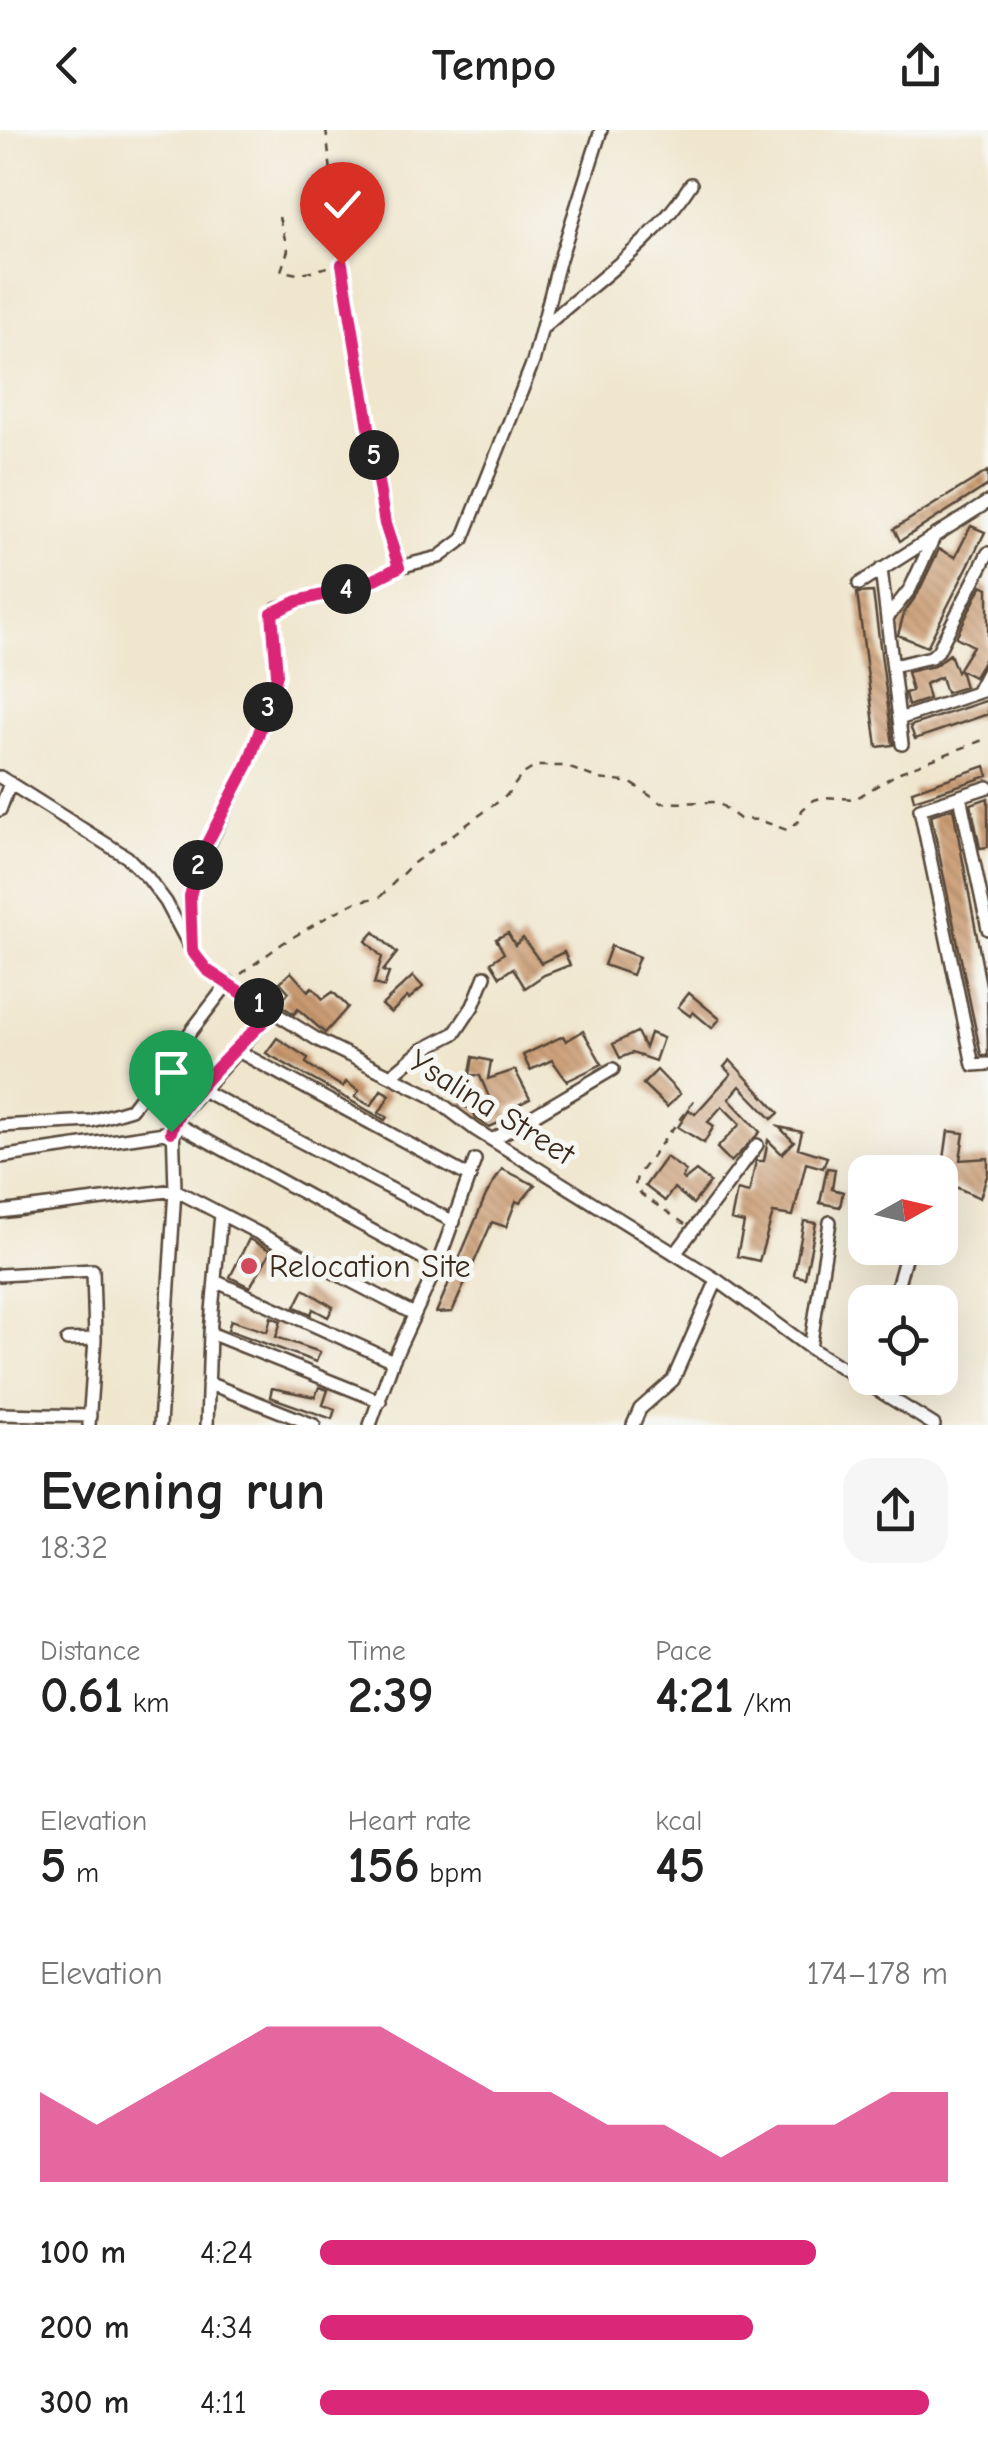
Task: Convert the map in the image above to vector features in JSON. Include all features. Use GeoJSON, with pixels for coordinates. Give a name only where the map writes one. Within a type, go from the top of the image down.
{"type":"FeatureCollection","features":[{"type":"Feature","properties":{"kind":"street"},"geometry":{"type":"LineString","coordinates":[[192,951],[190,896],[194,873],[248,764],[272,696],[277,674],[272,613],[298,601],[366,584],[399,567],[439,557],[463,538],[533,362],[559,262],[602,130]]}},
{"type":"Feature","properties":{"kind":"street"},"geometry":{"type":"LineString","coordinates":[[544,327],[634,252],[676,207],[691,184]]}},
{"type":"Feature","properties":{"kind":"street"},"geometry":{"type":"LineString","coordinates":[[859,584],[988,502]]}},
{"type":"Feature","properties":{"kind":"street"},"geometry":{"type":"LineString","coordinates":[[887,618],[910,589],[935,535]]}},
{"type":"Feature","properties":{"kind":"street"},"geometry":{"type":"LineString","coordinates":[[893,666],[938,652],[988,553]]}},
{"type":"Feature","properties":{"kind":"street"},"geometry":{"type":"LineString","coordinates":[[881,569],[902,744]]}},
{"type":"Feature","properties":{"kind":"street"},"geometry":{"type":"LineString","coordinates":[[899,719],[982,691],[988,670]]}},
{"type":"Feature","properties":{"kind":"street"},"geometry":{"type":"LineString","coordinates":[[0,810],[5,780]]}},
{"type":"Feature","properties":{"kind":"street","name":"Ysalina Street"},"geometry":{"type":"LineString","coordinates":[[5,780],[127,858],[166,902],[192,951],[207,970],[318,1040],[431,1096],[476,1130],[716,1280],[810,1348],[848,1369]]}},
{"type":"Feature","properties":{"kind":"street"},"geometry":{"type":"LineString","coordinates":[[988,787],[920,810],[973,1065],[988,1064]]}},
{"type":"Feature","properties":{"kind":"street"},"geometry":{"type":"LineString","coordinates":[[960,796],[988,929]]}},
{"type":"Feature","properties":{"kind":"street"},"geometry":{"type":"LineString","coordinates":[[392,1075],[422,1050],[455,1033],[473,1006],[485,976]]}},
{"type":"Feature","properties":{"kind":"street"},"geometry":{"type":"LineString","coordinates":[[0,1126],[90,1121],[131,1109],[229,982]]}},
{"type":"Feature","properties":{"kind":"street"},"geometry":{"type":"LineString","coordinates":[[160,1425],[175,1190],[172,1127],[200,1089],[272,1013]]}},
{"type":"Feature","properties":{"kind":"street"},"geometry":{"type":"LineString","coordinates":[[236,1050],[470,1177]]}},
{"type":"Feature","properties":{"kind":"street"},"geometry":{"type":"LineString","coordinates":[[494,1139],[614,1070]]}},
{"type":"Feature","properties":{"kind":"street"},"geometry":{"type":"LineString","coordinates":[[200,1089],[454,1222]]}},
{"type":"Feature","properties":{"kind":"street"},"geometry":{"type":"LineString","coordinates":[[0,1157],[172,1127],[437,1266]]}},
{"type":"Feature","properties":{"kind":"street"},"geometry":{"type":"LineString","coordinates":[[675,1254],[757,1145]]}},
{"type":"Feature","properties":{"kind":"street"},"geometry":{"type":"LineString","coordinates":[[370,1425],[393,1360],[437,1266],[475,1160]]}},
{"type":"Feature","properties":{"kind":"street"},"geometry":{"type":"LineString","coordinates":[[0,1212],[175,1190],[414,1314]]}},
{"type":"Feature","properties":{"kind":"street"},"geometry":{"type":"LineString","coordinates":[[207,1425],[210,1333],[221,1214]]}},
{"type":"Feature","properties":{"kind":"street"},"geometry":{"type":"LineString","coordinates":[[810,1348],[830,1222]]}},
{"type":"Feature","properties":{"kind":"street"},"geometry":{"type":"LineString","coordinates":[[0,1275],[93,1270],[95,1339],[90,1420],[0,1414]]}},
{"type":"Feature","properties":{"kind":"street"},"geometry":{"type":"LineString","coordinates":[[633,1425],[640,1409],[672,1380],[716,1280]]}},
{"type":"Feature","properties":{"kind":"street"},"geometry":{"type":"LineString","coordinates":[[215,1282],[393,1360]]}},
{"type":"Feature","properties":{"kind":"street"},"geometry":{"type":"LineString","coordinates":[[210,1333],[380,1401]]}},
{"type":"Feature","properties":{"kind":"street"},"geometry":{"type":"LineString","coordinates":[[67,1340],[95,1339]]}},
{"type":"Feature","properties":{"kind":"street"},"geometry":{"type":"LineString","coordinates":[[208,1383],[314,1425]]}},
{"type":"Feature","properties":{"kind":"street","name":"Ysalina Street"},"geometry":{"type":"LineString","coordinates":[[891,1395],[934,1425]]}},
{"type":"Feature","properties":{"kind":"path"},"geometry":{"type":"LineString","coordinates":[[326,130],[342,264],[385,524],[399,567]]}},
{"type":"Feature","properties":{"kind":"path"},"geometry":{"type":"LineString","coordinates":[[280,217],[288,250],[282,271],[298,274],[342,264]]}},
{"type":"Feature","properties":{"kind":"path"},"geometry":{"type":"LineString","coordinates":[[229,982],[283,943],[334,914],[356,902],[380,897],[412,865],[484,814],[536,766],[565,766],[599,779],[631,783],[661,803],[717,802],[726,805],[740,820],[759,820],[787,830],[814,800],[854,799],[900,772],[988,738]]}},
{"type":"Feature","properties":{"kind":"path"},"geometry":{"type":"LineString","coordinates":[[431,1096],[454,1075]]}},
{"type":"Feature","properties":{"kind":"path"},"geometry":{"type":"LineString","coordinates":[[694,1230],[642,1195],[635,1186],[637,1176],[698,1094]]}},
{"type":"Feature","properties":{"kind":"building"},"geometry":{"type":"Polygon","coordinates":[[[988,471],[988,485],[900,541],[894,529],[988,471]]]}},
{"type":"Feature","properties":{"kind":"building"},"geometry":{"type":"Polygon","coordinates":[[[971,526],[985,532],[927,647],[898,635],[904,613],[939,549],[955,557],[971,526]]]}},
{"type":"Feature","properties":{"kind":"building"},"geometry":{"type":"Polygon","coordinates":[[[982,585],[988,588],[988,650],[974,677],[960,670],[965,687],[946,693],[941,677],[925,684],[929,699],[908,706],[905,693],[912,691],[907,672],[934,666],[950,654],[957,672],[973,646],[956,637],[982,585]]]}},
{"type":"Feature","properties":{"kind":"building"},"geometry":{"type":"Polygon","coordinates":[[[873,592],[893,745],[877,747],[857,593],[873,592]]]}},
{"type":"Feature","properties":{"kind":"building"},"geometry":{"type":"Polygon","coordinates":[[[988,700],[988,714],[915,739],[910,726],[988,700]]]}},
{"type":"Feature","properties":{"kind":"building"},"geometry":{"type":"Polygon","coordinates":[[[985,766],[988,776],[914,800],[912,791],[985,766]]]}},
{"type":"Feature","properties":{"kind":"building"},"geometry":{"type":"Polygon","coordinates":[[[988,798],[988,847],[980,848],[971,804],[988,798]]]}},
{"type":"Feature","properties":{"kind":"building"},"geometry":{"type":"Polygon","coordinates":[[[953,808],[987,990],[988,1055],[981,1055],[931,815],[953,808]]]}},
{"type":"Feature","properties":{"kind":"building"},"geometry":{"type":"Polygon","coordinates":[[[374,932],[397,953],[383,971],[389,973],[384,987],[374,984],[382,957],[366,941],[374,932]]]}},
{"type":"Feature","properties":{"kind":"building"},"geometry":{"type":"Polygon","coordinates":[[[508,933],[515,945],[523,938],[541,963],[564,952],[570,965],[525,988],[513,968],[500,977],[491,962],[504,953],[496,939],[508,933]]]}},
{"type":"Feature","properties":{"kind":"building"},"geometry":{"type":"Polygon","coordinates":[[[611,946],[639,957],[632,975],[604,965],[611,946]]]}},
{"type":"Feature","properties":{"kind":"building"},"geometry":{"type":"Polygon","coordinates":[[[291,972],[308,991],[312,987],[323,999],[333,992],[348,1007],[325,1033],[298,1009],[294,1014],[279,1004],[289,992],[280,982],[291,972]]]}},
{"type":"Feature","properties":{"kind":"building"},"geometry":{"type":"Polygon","coordinates":[[[413,976],[423,987],[391,1013],[382,1005],[413,976]]]}},
{"type":"Feature","properties":{"kind":"building"},"geometry":{"type":"Polygon","coordinates":[[[689,993],[720,1019],[712,1028],[693,1012],[690,1016],[678,1007],[689,993]]]}},
{"type":"Feature","properties":{"kind":"building"},"geometry":{"type":"Polygon","coordinates":[[[583,1031],[602,1064],[567,1081],[552,1060],[530,1070],[523,1055],[583,1031]]]}},
{"type":"Feature","properties":{"kind":"building"},"geometry":{"type":"Polygon","coordinates":[[[637,1032],[645,1048],[650,1033],[663,1038],[655,1061],[632,1053],[620,1058],[613,1044],[637,1032]]]}},
{"type":"Feature","properties":{"kind":"building"},"geometry":{"type":"Polygon","coordinates":[[[277,1038],[308,1058],[306,1063],[328,1078],[343,1087],[346,1082],[359,1091],[355,1097],[371,1106],[381,1090],[390,1095],[379,1113],[387,1117],[385,1120],[266,1053],[277,1038]]]}},
{"type":"Feature","properties":{"kind":"building"},"geometry":{"type":"Polygon","coordinates":[[[473,1057],[491,1061],[488,1079],[515,1070],[530,1099],[508,1110],[511,1118],[489,1127],[476,1118],[472,1109],[460,1105],[464,1092],[491,1102],[480,1076],[470,1074],[473,1057]]]}},
{"type":"Feature","properties":{"kind":"building"},"geometry":{"type":"Polygon","coordinates":[[[730,1060],[779,1113],[772,1119],[740,1086],[729,1099],[760,1132],[731,1162],[717,1148],[740,1124],[722,1106],[708,1122],[714,1126],[704,1143],[678,1127],[689,1110],[695,1114],[731,1074],[724,1067],[730,1060]]]}},
{"type":"Feature","properties":{"kind":"building"},"geometry":{"type":"Polygon","coordinates":[[[657,1070],[680,1094],[667,1107],[643,1084],[657,1070]]]}},
{"type":"Feature","properties":{"kind":"building"},"geometry":{"type":"Polygon","coordinates":[[[779,1127],[802,1132],[798,1148],[827,1157],[823,1168],[806,1163],[793,1216],[773,1213],[759,1261],[737,1256],[744,1223],[731,1220],[737,1190],[749,1193],[756,1161],[764,1161],[768,1140],[782,1154],[794,1142],[779,1127]]]}},
{"type":"Feature","properties":{"kind":"building"},"geometry":{"type":"Polygon","coordinates":[[[948,1131],[964,1133],[960,1160],[988,1158],[980,1198],[958,1188],[958,1155],[945,1155],[948,1131]]]}},
{"type":"Feature","properties":{"kind":"building"},"geometry":{"type":"Polygon","coordinates":[[[666,1157],[686,1171],[682,1178],[685,1180],[696,1171],[710,1182],[693,1204],[674,1188],[665,1201],[645,1186],[666,1157]]]}},
{"type":"Feature","properties":{"kind":"building"},"geometry":{"type":"Polygon","coordinates":[[[827,1168],[835,1169],[832,1189],[843,1192],[840,1207],[820,1203],[827,1168]]]}},
{"type":"Feature","properties":{"kind":"building"},"geometry":{"type":"Polygon","coordinates":[[[502,1169],[535,1185],[520,1203],[516,1201],[506,1227],[492,1222],[452,1312],[436,1313],[486,1195],[502,1169]]]}},
{"type":"Feature","properties":{"kind":"building"},"geometry":{"type":"Polygon","coordinates":[[[804,1221],[816,1223],[805,1278],[794,1275],[804,1221]]]}},
{"type":"Feature","properties":{"kind":"building","name":"Relocation Site"},"geometry":{"type":"Polygon","coordinates":[[[249,1239],[271,1251],[250,1287],[230,1277],[249,1239]]]}},
{"type":"Feature","properties":{"kind":"building"},"geometry":{"type":"Polygon","coordinates":[[[304,1289],[333,1307],[328,1317],[313,1309],[311,1314],[295,1307],[304,1289]]]}},
{"type":"Feature","properties":{"kind":"building"},"geometry":{"type":"Polygon","coordinates":[[[271,1317],[281,1321],[276,1337],[320,1352],[316,1362],[228,1330],[231,1320],[267,1332],[271,1317]]]}},
{"type":"Feature","properties":{"kind":"building"},"geometry":{"type":"Polygon","coordinates":[[[319,1387],[328,1390],[323,1405],[335,1409],[332,1419],[270,1397],[272,1388],[315,1397],[319,1387]]]}},
{"type":"Feature","properties":{"kind":"place","name":"Relocation Site"},"geometry":{"type":"Point","coordinates":[249,1266]}},
{"type":"Feature","properties":{"kind":"route"},"geometry":{"type":"LineString","coordinates":[[171,1132],[173,1122],[200,1089],[272,1013],[199,962],[192,951],[190,896],[202,853],[248,764],[272,696],[277,674],[272,613],[298,601],[366,584],[399,567],[385,524],[342,264]]}}]}
